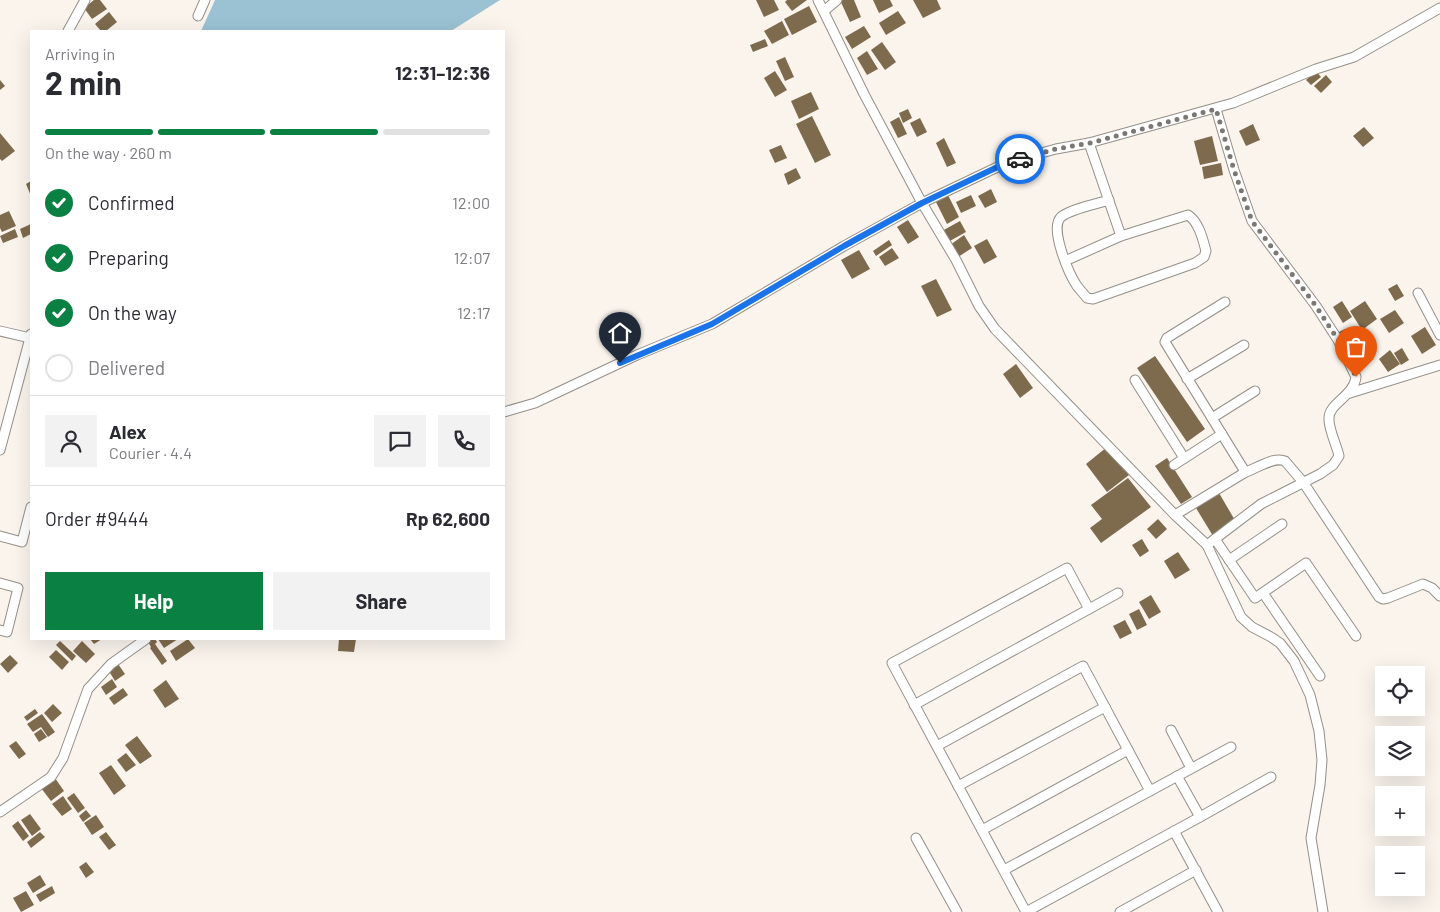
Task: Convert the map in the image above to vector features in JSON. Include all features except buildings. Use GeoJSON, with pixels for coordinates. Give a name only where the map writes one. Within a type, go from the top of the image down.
{"type":"FeatureCollection","features":[{"type":"Feature","properties":{"kind":"street"},"geometry":{"type":"LineString","coordinates":[[69,30],[85,0]]}},
{"type":"Feature","properties":{"kind":"street"},"geometry":{"type":"LineString","coordinates":[[198,16],[205,0]]}},
{"type":"Feature","properties":{"kind":"street"},"geometry":{"type":"LineString","coordinates":[[818,0],[864,94],[922,203],[956,260],[979,306],[995,329],[1175,515],[1211,542],[1229,560],[1255,598],[1306,563],[1356,636]]}},
{"type":"Feature","properties":{"kind":"street"},"geometry":{"type":"LineString","coordinates":[[824,11],[837,0]]}},
{"type":"Feature","properties":{"kind":"street"},"geometry":{"type":"LineString","coordinates":[[505,412],[535,403],[637,355],[712,324],[844,246],[922,203],[1008,162],[1056,149],[1090,143],[1216,109],[1316,69],[1354,57],[1440,8]]}},
{"type":"Feature","properties":{"kind":"street"},"geometry":{"type":"LineString","coordinates":[[1211,542],[1261,504],[1320,474],[1338,460],[1340,456],[1328,417],[1331,411],[1356,384],[1356,377],[1338,340],[1316,306],[1252,221],[1234,170],[1216,109]]}},
{"type":"Feature","properties":{"kind":"street"},"geometry":{"type":"LineString","coordinates":[[1090,143],[1121,236]]}},
{"type":"Feature","properties":{"kind":"street"},"geometry":{"type":"LineString","coordinates":[[1065,261],[1121,236],[1188,215],[1201,233],[1206,251],[1204,257],[1195,263],[1093,299],[1087,298],[1077,286],[1065,261],[1057,224],[1059,219],[1065,214],[1109,200]]}},
{"type":"Feature","properties":{"kind":"street"},"geometry":{"type":"LineString","coordinates":[[1418,293],[1440,334]]}},
{"type":"Feature","properties":{"kind":"street"},"geometry":{"type":"LineString","coordinates":[[1225,302],[1165,340],[1165,345],[1222,434],[1244,470],[1244,474]]}},
{"type":"Feature","properties":{"kind":"street"},"geometry":{"type":"LineString","coordinates":[[0,331],[30,335]]}},
{"type":"Feature","properties":{"kind":"street"},"geometry":{"type":"LineString","coordinates":[[0,450],[30,339]]}},
{"type":"Feature","properties":{"kind":"street"},"geometry":{"type":"LineString","coordinates":[[1187,379],[1244,345]]}},
{"type":"Feature","properties":{"kind":"street"},"geometry":{"type":"LineString","coordinates":[[1349,393],[1440,365]]}},
{"type":"Feature","properties":{"kind":"street"},"geometry":{"type":"LineString","coordinates":[[1135,380],[1184,458]]}},
{"type":"Feature","properties":{"kind":"street"},"geometry":{"type":"LineString","coordinates":[[1212,418],[1255,391]]}},
{"type":"Feature","properties":{"kind":"street"},"geometry":{"type":"LineString","coordinates":[[1174,466],[1222,434]]}},
{"type":"Feature","properties":{"kind":"street"},"geometry":{"type":"LineString","coordinates":[[1175,515],[1244,474],[1275,460],[1282,459],[1304,482],[1379,597],[1383,599],[1388,598],[1423,584],[1432,588],[1440,596]]}},
{"type":"Feature","properties":{"kind":"street"},"geometry":{"type":"LineString","coordinates":[[0,536],[27,544],[30,516]]}},
{"type":"Feature","properties":{"kind":"street"},"geometry":{"type":"LineString","coordinates":[[1229,560],[1282,524]]}},
{"type":"Feature","properties":{"kind":"street"},"geometry":{"type":"LineString","coordinates":[[1211,542],[1241,617],[1252,627],[1272,637],[1286,651],[1301,672],[1310,695],[1322,760],[1320,785],[1311,838],[1323,912]]}},
{"type":"Feature","properties":{"kind":"street"},"geometry":{"type":"LineString","coordinates":[[1089,609],[1067,568],[892,663],[1026,912],[1271,778]]}},
{"type":"Feature","properties":{"kind":"street"},"geometry":{"type":"LineString","coordinates":[[0,583],[18,588],[7,632],[0,630]]}},
{"type":"Feature","properties":{"kind":"street"},"geometry":{"type":"LineString","coordinates":[[914,705],[1118,593]]}},
{"type":"Feature","properties":{"kind":"street"},"geometry":{"type":"LineString","coordinates":[[1263,593],[1320,676]]}},
{"type":"Feature","properties":{"kind":"street"},"geometry":{"type":"LineString","coordinates":[[0,812],[51,777],[63,758],[88,689],[111,664],[145,640]]}},
{"type":"Feature","properties":{"kind":"street"},"geometry":{"type":"LineString","coordinates":[[936,746],[1083,666],[1150,791]]}},
{"type":"Feature","properties":{"kind":"street"},"geometry":{"type":"LineString","coordinates":[[958,786],[1105,707]]}},
{"type":"Feature","properties":{"kind":"street"},"geometry":{"type":"LineString","coordinates":[[1171,730],[1191,768]]}},
{"type":"Feature","properties":{"kind":"street"},"geometry":{"type":"LineString","coordinates":[[1004,870],[1231,747]]}},
{"type":"Feature","properties":{"kind":"street"},"geometry":{"type":"LineString","coordinates":[[982,830],[1128,750]]}},
{"type":"Feature","properties":{"kind":"street"},"geometry":{"type":"LineString","coordinates":[[1177,776],[1200,817]]}},
{"type":"Feature","properties":{"kind":"street"},"geometry":{"type":"LineString","coordinates":[[1174,831],[1218,912]]}},
{"type":"Feature","properties":{"kind":"street"},"geometry":{"type":"LineString","coordinates":[[916,838],[957,912]]}},
{"type":"Feature","properties":{"kind":"street"},"geometry":{"type":"LineString","coordinates":[[1120,912],[1196,870]]}},
{"type":"Feature","properties":{"kind":"water"},"geometry":{"type":"Polygon","coordinates":[[[215,0],[500,0],[453,30],[201,30],[215,0]]]}},
{"type":"Feature","properties":{"kind":"way so far"},"geometry":{"type":"LineString","coordinates":[[1020,159],[1056,149],[1090,143],[1216,109],[1234,170],[1255,228],[1316,306],[1338,340],[1356,377]]}},
{"type":"Feature","properties":{"kind":"route"},"geometry":{"type":"LineString","coordinates":[[620,363],[712,324],[844,246],[922,203],[1008,162],[1020,159]]}}]}
